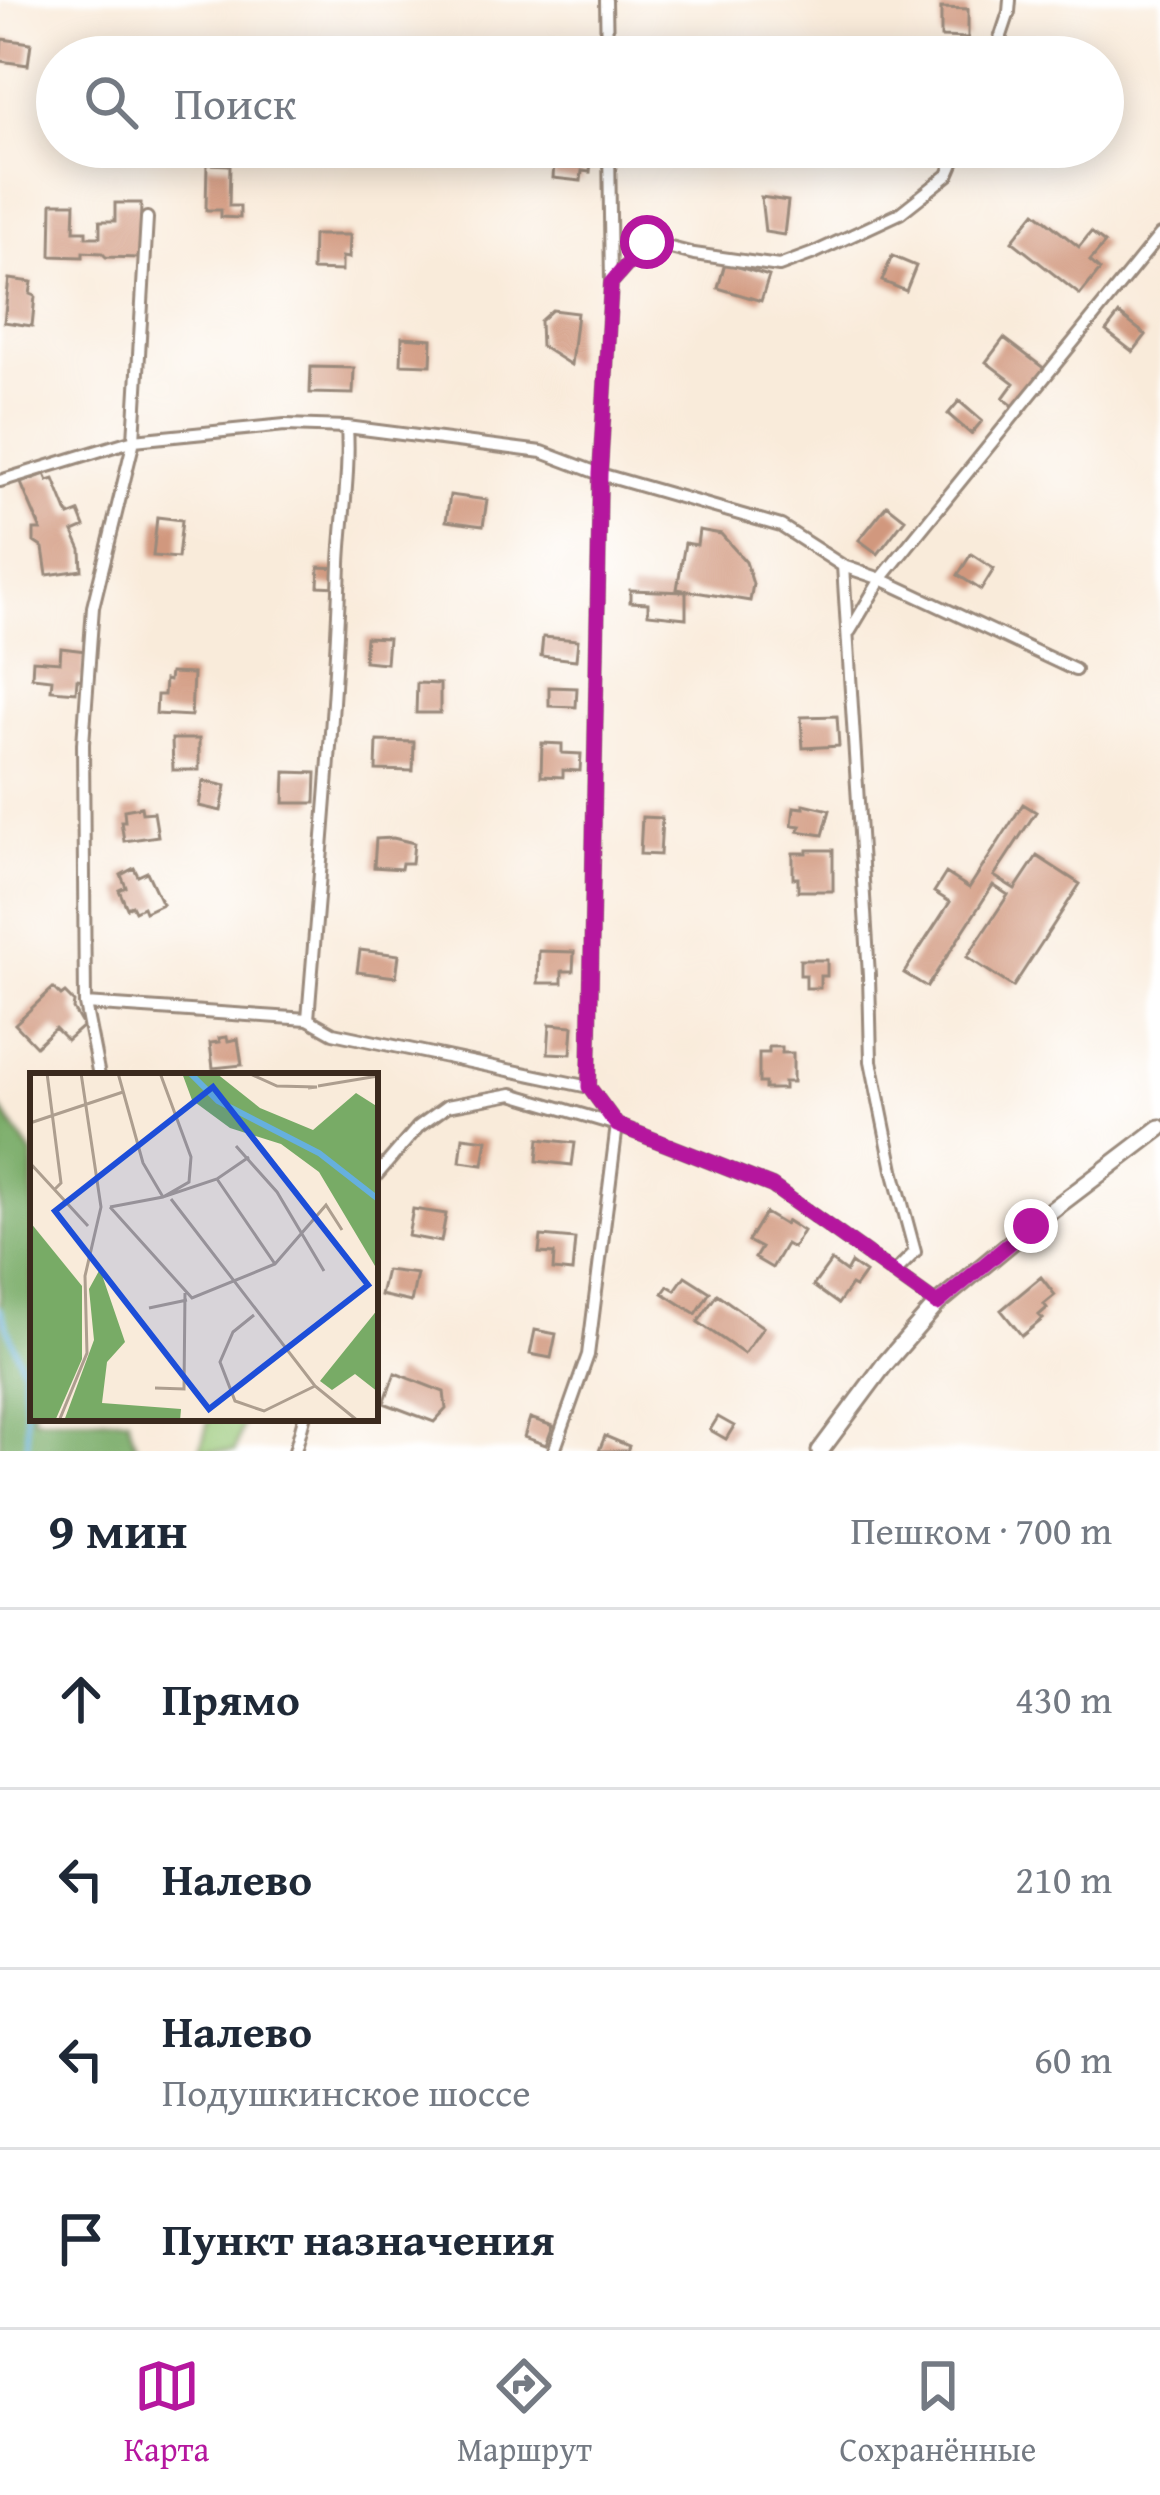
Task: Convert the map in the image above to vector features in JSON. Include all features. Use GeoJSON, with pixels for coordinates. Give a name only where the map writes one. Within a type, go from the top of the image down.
{"type":"FeatureCollection","features":[{"type":"Feature","properties":{"kind":"main road"},"geometry":{"type":"LineString","coordinates":[[820,1451],[937,1304],[1160,1128]]}},
{"type":"Feature","properties":{"kind":"street"},"geometry":{"type":"LineString","coordinates":[[606,0],[607,36]]}},
{"type":"Feature","properties":{"kind":"street"},"geometry":{"type":"LineString","coordinates":[[1001,36],[1010,0]]}},
{"type":"Feature","properties":{"kind":"street"},"geometry":{"type":"LineString","coordinates":[[554,1451],[588,1355],[617,1125],[589,1087],[600,474],[611,283],[609,168]]}},
{"type":"Feature","properties":{"kind":"street"},"geometry":{"type":"LineString","coordinates":[[611,283],[647,242],[779,266],[900,214],[948,176],[951,168]]}},
{"type":"Feature","properties":{"kind":"street"},"geometry":{"type":"LineString","coordinates":[[98,1073],[86,1004],[83,744],[93,607],[134,440],[147,218]]}},
{"type":"Feature","properties":{"kind":"street"},"geometry":{"type":"LineString","coordinates":[[848,634],[880,579],[1160,235]]}},
{"type":"Feature","properties":{"kind":"street"},"geometry":{"type":"LineString","coordinates":[[0,481],[134,440],[285,425],[347,427],[542,452],[600,474],[781,526],[842,566],[880,579],[1075,670]]}},
{"type":"Feature","properties":{"kind":"street"},"geometry":{"type":"LineString","coordinates":[[308,1019],[337,658],[347,427]]}},
{"type":"Feature","properties":{"kind":"street"},"geometry":{"type":"LineString","coordinates":[[842,566],[871,1061],[915,1252],[894,1273]]}},
{"type":"Feature","properties":{"kind":"street"},"geometry":{"type":"LineString","coordinates":[[86,1004],[308,1019],[334,1033],[589,1087]]}},
{"type":"Feature","properties":{"kind":"street"},"geometry":{"type":"LineString","coordinates":[[378,1174],[418,1127],[447,1106],[512,1094],[617,1125],[772,1186],[937,1304]]}},
{"type":"Feature","properties":{"kind":"street"},"geometry":{"type":"LineString","coordinates":[[295,1451],[303,1421]]}},
{"type":"Feature","properties":{"kind":"green space"},"geometry":{"type":"Polygon","coordinates":[[[0,1107],[30,1151],[30,1421],[129,1421],[137,1451],[0,1451],[0,1107]]]}},
{"type":"Feature","properties":{"kind":"green space"},"geometry":{"type":"Polygon","coordinates":[[[208,1421],[244,1421],[235,1451],[200,1451],[208,1421]]]}},
{"type":"Feature","properties":{"kind":"building"},"geometry":{"type":"Polygon","coordinates":[[[941,8],[968,9],[968,36],[941,36],[941,8]]]}},
{"type":"Feature","properties":{"kind":"building"},"geometry":{"type":"Polygon","coordinates":[[[2,39],[31,43],[28,65],[0,61],[2,39]]]}},
{"type":"Feature","properties":{"kind":"building"},"geometry":{"type":"Polygon","coordinates":[[[207,168],[230,168],[229,206],[240,206],[240,218],[206,210],[207,168]]]}},
{"type":"Feature","properties":{"kind":"building"},"geometry":{"type":"Polygon","coordinates":[[[554,168],[590,168],[590,172],[582,171],[581,181],[553,178],[554,168]]]}},
{"type":"Feature","properties":{"kind":"building"},"geometry":{"type":"Polygon","coordinates":[[[761,197],[788,201],[784,235],[765,232],[761,197]]]}},
{"type":"Feature","properties":{"kind":"building"},"geometry":{"type":"Polygon","coordinates":[[[52,203],[75,203],[74,231],[100,237],[100,221],[115,221],[115,203],[141,203],[140,258],[83,252],[83,257],[51,256],[52,203]]]}},
{"type":"Feature","properties":{"kind":"building"},"geometry":{"type":"Polygon","coordinates":[[[1035,212],[1079,247],[1091,232],[1105,243],[1090,261],[1100,270],[1080,295],[1012,241],[1035,212]]]}},
{"type":"Feature","properties":{"kind":"building"},"geometry":{"type":"Polygon","coordinates":[[[313,235],[350,235],[349,258],[342,257],[342,271],[312,270],[313,235]]]}},
{"type":"Feature","properties":{"kind":"building"},"geometry":{"type":"Polygon","coordinates":[[[892,256],[916,266],[906,291],[882,281],[892,256]]]}},
{"type":"Feature","properties":{"kind":"building"},"geometry":{"type":"Polygon","coordinates":[[[725,263],[769,276],[761,301],[718,288],[725,263]]]}},
{"type":"Feature","properties":{"kind":"building"},"geometry":{"type":"Polygon","coordinates":[[[9,279],[32,282],[32,326],[4,322],[9,279]]]}},
{"type":"Feature","properties":{"kind":"building"},"geometry":{"type":"Polygon","coordinates":[[[552,310],[577,313],[571,365],[541,346],[540,321],[552,310]]]}},
{"type":"Feature","properties":{"kind":"building"},"geometry":{"type":"Polygon","coordinates":[[[1119,314],[1146,335],[1133,352],[1106,331],[1119,314]]]}},
{"type":"Feature","properties":{"kind":"building"},"geometry":{"type":"Polygon","coordinates":[[[402,337],[432,339],[431,365],[401,364],[402,337]]]}},
{"type":"Feature","properties":{"kind":"building"},"geometry":{"type":"Polygon","coordinates":[[[1004,338],[1045,369],[1016,408],[1003,398],[1014,383],[986,362],[1004,338]]]}},
{"type":"Feature","properties":{"kind":"building"},"geometry":{"type":"Polygon","coordinates":[[[311,367],[354,368],[353,394],[310,393],[311,367]]]}},
{"type":"Feature","properties":{"kind":"building"},"geometry":{"type":"Polygon","coordinates":[[[959,401],[982,421],[971,434],[948,414],[959,401]]]}},
{"type":"Feature","properties":{"kind":"building"},"geometry":{"type":"Polygon","coordinates":[[[45,474],[48,481],[54,479],[69,516],[79,512],[85,527],[73,532],[81,550],[82,570],[47,575],[43,548],[34,542],[34,530],[41,530],[21,483],[45,474]]]}},
{"type":"Feature","properties":{"kind":"building"},"geometry":{"type":"Polygon","coordinates":[[[450,495],[487,500],[483,526],[446,521],[450,495]]]}},
{"type":"Feature","properties":{"kind":"building"},"geometry":{"type":"Polygon","coordinates":[[[887,505],[905,519],[878,554],[859,540],[887,505]]]}},
{"type":"Feature","properties":{"kind":"building"},"geometry":{"type":"Polygon","coordinates":[[[157,517],[182,520],[178,558],[153,556],[157,517]]]}},
{"type":"Feature","properties":{"kind":"building"},"geometry":{"type":"Polygon","coordinates":[[[699,530],[721,534],[746,562],[753,584],[750,601],[677,589],[685,543],[697,545],[699,530]]]}},
{"type":"Feature","properties":{"kind":"building"},"geometry":{"type":"Polygon","coordinates":[[[971,554],[994,569],[981,590],[958,575],[971,554]]]}},
{"type":"Feature","properties":{"kind":"building"},"geometry":{"type":"Polygon","coordinates":[[[319,567],[340,568],[338,587],[318,586],[319,567]]]}},
{"type":"Feature","properties":{"kind":"building"},"geometry":{"type":"Polygon","coordinates":[[[630,590],[686,592],[686,618],[648,614],[648,603],[630,602],[630,590]]]}},
{"type":"Feature","properties":{"kind":"building"},"geometry":{"type":"Polygon","coordinates":[[[366,637],[388,638],[386,663],[364,661],[366,637]]]}},
{"type":"Feature","properties":{"kind":"building"},"geometry":{"type":"Polygon","coordinates":[[[543,637],[578,640],[576,660],[541,656],[543,637]]]}},
{"type":"Feature","properties":{"kind":"building"},"geometry":{"type":"Polygon","coordinates":[[[61,648],[86,651],[84,680],[77,679],[76,692],[51,690],[52,679],[32,677],[33,660],[60,662],[61,648]]]}},
{"type":"Feature","properties":{"kind":"building"},"geometry":{"type":"Polygon","coordinates":[[[170,673],[193,674],[191,716],[156,714],[157,695],[164,695],[170,673]]]}},
{"type":"Feature","properties":{"kind":"building"},"geometry":{"type":"Polygon","coordinates":[[[417,683],[440,684],[440,713],[416,713],[417,683]]]}},
{"type":"Feature","properties":{"kind":"building"},"geometry":{"type":"Polygon","coordinates":[[[549,687],[577,688],[576,707],[549,706],[549,687]]]}},
{"type":"Feature","properties":{"kind":"building"},"geometry":{"type":"Polygon","coordinates":[[[837,716],[839,746],[803,748],[801,717],[837,716]]]}},
{"type":"Feature","properties":{"kind":"building"},"geometry":{"type":"Polygon","coordinates":[[[172,739],[199,739],[199,770],[173,770],[172,739]]]}},
{"type":"Feature","properties":{"kind":"building"},"geometry":{"type":"Polygon","coordinates":[[[377,741],[414,742],[413,771],[376,770],[377,741]]]}},
{"type":"Feature","properties":{"kind":"building"},"geometry":{"type":"Polygon","coordinates":[[[542,743],[562,744],[562,753],[581,754],[580,771],[563,770],[563,777],[541,776],[542,743]]]}},
{"type":"Feature","properties":{"kind":"building"},"geometry":{"type":"Polygon","coordinates":[[[285,772],[316,773],[315,803],[284,803],[285,772]]]}},
{"type":"Feature","properties":{"kind":"building"},"geometry":{"type":"Polygon","coordinates":[[[203,781],[226,786],[221,811],[199,806],[203,781]]]}},
{"type":"Feature","properties":{"kind":"building"},"geometry":{"type":"Polygon","coordinates":[[[804,804],[830,810],[823,835],[798,831],[801,826],[792,825],[794,807],[804,808],[804,804]]]}},
{"type":"Feature","properties":{"kind":"building"},"geometry":{"type":"Polygon","coordinates":[[[1023,804],[1036,812],[994,876],[1015,889],[1037,856],[1080,884],[1013,987],[967,957],[1008,895],[993,885],[927,987],[904,973],[950,902],[934,892],[946,873],[969,888],[1023,804]]]}},
{"type":"Feature","properties":{"kind":"building"},"geometry":{"type":"Polygon","coordinates":[[[141,807],[142,813],[154,812],[158,836],[124,841],[124,810],[141,807]]]}},
{"type":"Feature","properties":{"kind":"building"},"geometry":{"type":"Polygon","coordinates":[[[642,817],[662,818],[660,855],[640,854],[642,817]]]}},
{"type":"Feature","properties":{"kind":"building"},"geometry":{"type":"Polygon","coordinates":[[[376,839],[414,843],[412,863],[402,863],[401,869],[374,867],[376,839]]]}},
{"type":"Feature","properties":{"kind":"building"},"geometry":{"type":"Polygon","coordinates":[[[833,850],[833,891],[798,891],[793,853],[833,850]]]}},
{"type":"Feature","properties":{"kind":"building"},"geometry":{"type":"Polygon","coordinates":[[[134,868],[138,876],[147,872],[162,904],[145,912],[143,907],[127,908],[119,890],[126,887],[121,875],[134,868]]]}},
{"type":"Feature","properties":{"kind":"building"},"geometry":{"type":"Polygon","coordinates":[[[360,950],[399,955],[396,977],[357,972],[360,950]]]}},
{"type":"Feature","properties":{"kind":"building"},"geometry":{"type":"Polygon","coordinates":[[[539,951],[574,952],[573,971],[562,971],[562,983],[538,983],[539,951]]]}},
{"type":"Feature","properties":{"kind":"building"},"geometry":{"type":"Polygon","coordinates":[[[800,960],[827,960],[827,976],[820,976],[820,988],[806,988],[800,960]]]}},
{"type":"Feature","properties":{"kind":"building"},"geometry":{"type":"Polygon","coordinates":[[[53,988],[74,1002],[83,1026],[67,1040],[55,1028],[36,1046],[15,1024],[53,988]]]}},
{"type":"Feature","properties":{"kind":"building"},"geometry":{"type":"Polygon","coordinates":[[[550,1024],[573,1026],[571,1054],[548,1053],[550,1024]]]}},
{"type":"Feature","properties":{"kind":"building"},"geometry":{"type":"Polygon","coordinates":[[[227,1037],[228,1041],[238,1039],[242,1065],[213,1068],[210,1043],[227,1037]]]}},
{"type":"Feature","properties":{"kind":"building"},"geometry":{"type":"Polygon","coordinates":[[[769,1047],[793,1053],[793,1082],[784,1082],[784,1089],[765,1089],[765,1083],[759,1083],[759,1053],[769,1053],[769,1047]]]}},
{"type":"Feature","properties":{"kind":"building"},"geometry":{"type":"Polygon","coordinates":[[[463,1137],[487,1140],[483,1165],[460,1162],[463,1137]]]}},
{"type":"Feature","properties":{"kind":"building"},"geometry":{"type":"Polygon","coordinates":[[[539,1139],[575,1143],[572,1165],[537,1161],[539,1139]]]}},
{"type":"Feature","properties":{"kind":"building"},"geometry":{"type":"Polygon","coordinates":[[[413,1209],[446,1214],[441,1242],[408,1236],[413,1209]]]}},
{"type":"Feature","properties":{"kind":"building"},"geometry":{"type":"Polygon","coordinates":[[[765,1213],[803,1231],[793,1248],[786,1244],[772,1268],[755,1258],[761,1248],[748,1241],[765,1213]]]}},
{"type":"Feature","properties":{"kind":"building"},"geometry":{"type":"Polygon","coordinates":[[[541,1236],[575,1239],[572,1272],[553,1270],[554,1254],[539,1253],[541,1236]]]}},
{"type":"Feature","properties":{"kind":"building"},"geometry":{"type":"Polygon","coordinates":[[[831,1261],[846,1272],[851,1263],[865,1273],[838,1304],[813,1286],[831,1261]]]}},
{"type":"Feature","properties":{"kind":"building"},"geometry":{"type":"Polygon","coordinates":[[[386,1270],[417,1274],[411,1302],[380,1295],[386,1270]]]}},
{"type":"Feature","properties":{"kind":"building"},"geometry":{"type":"Polygon","coordinates":[[[685,1276],[710,1292],[696,1314],[663,1293],[668,1286],[675,1290],[685,1276]]]}},
{"type":"Feature","properties":{"kind":"building"},"geometry":{"type":"Polygon","coordinates":[[[1041,1277],[1055,1295],[1044,1304],[1047,1308],[1039,1315],[1043,1319],[1022,1336],[1001,1310],[1041,1277]]]}},
{"type":"Feature","properties":{"kind":"building"},"geometry":{"type":"Polygon","coordinates":[[[717,1294],[763,1327],[744,1354],[698,1322],[717,1294]]]}},
{"type":"Feature","properties":{"kind":"building"},"geometry":{"type":"Polygon","coordinates":[[[535,1330],[556,1334],[551,1358],[530,1354],[535,1330]]]}},
{"type":"Feature","properties":{"kind":"building"},"geometry":{"type":"Polygon","coordinates":[[[395,1373],[444,1392],[446,1409],[434,1422],[384,1403],[395,1373]]]}},
{"type":"Feature","properties":{"kind":"building"},"geometry":{"type":"Polygon","coordinates":[[[718,1417],[734,1426],[726,1439],[710,1430],[718,1417]]]}},
{"type":"Feature","properties":{"kind":"building"},"geometry":{"type":"Polygon","coordinates":[[[530,1418],[553,1426],[546,1445],[524,1437],[530,1418]]]}},
{"type":"Feature","properties":{"kind":"building"},"geometry":{"type":"Polygon","coordinates":[[[605,1436],[629,1446],[627,1451],[599,1451],[605,1436]]]}},
{"type":"Feature","properties":{"kind":"waterway"},"geometry":{"type":"LineString","coordinates":[[0,1308],[23,1370],[28,1451]]}},
{"type":"Feature","properties":{"kind":"route"},"geometry":{"type":"LineString","coordinates":[[647,242],[611,283],[600,474],[589,1087],[617,1125],[772,1186],[937,1304],[1031,1226]]}}]}
